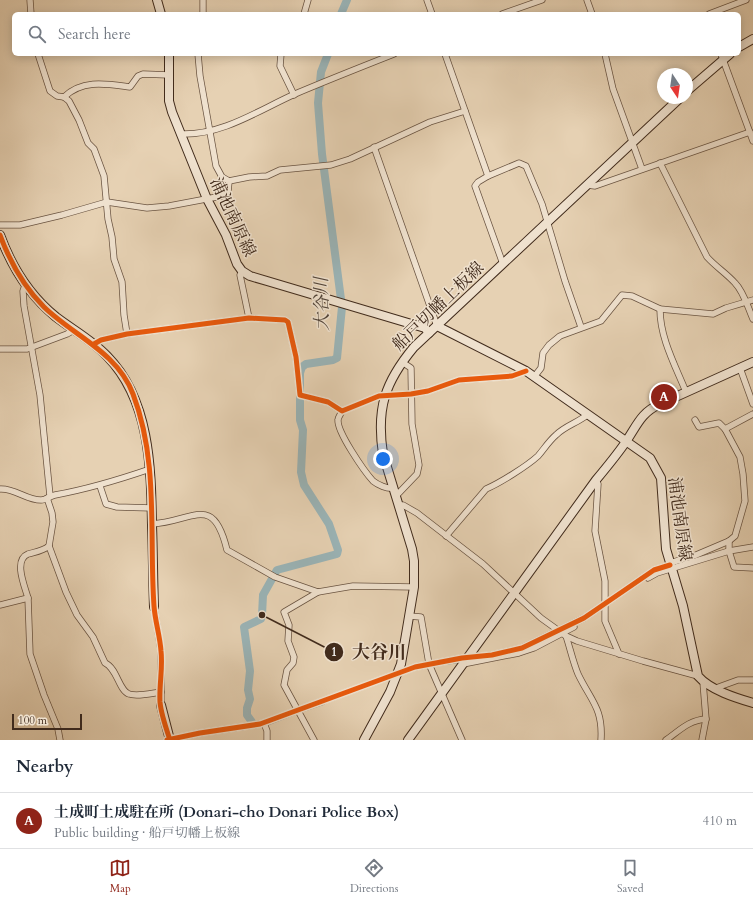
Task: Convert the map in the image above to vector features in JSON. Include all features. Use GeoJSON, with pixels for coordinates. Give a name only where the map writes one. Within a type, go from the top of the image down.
{"type":"FeatureCollection","features":[{"type":"Feature","properties":{"kind":"main road"},"geometry":{"type":"LineString","coordinates":[[157,0],[160,12]]}},
{"type":"Feature","properties":{"kind":"main road"},"geometry":{"type":"LineString","coordinates":[[741,46],[753,40]]}},
{"type":"Feature","properties":{"kind":"main road","name":"浦池南原線"},"geometry":{"type":"LineString","coordinates":[[169,56],[169,101],[172,112],[207,199],[226,235],[242,271],[250,276],[425,328],[429,333]]}},
{"type":"Feature","properties":{"kind":"main road"},"geometry":{"type":"LineString","coordinates":[[693,85],[722,57]]}},
{"type":"Feature","properties":{"kind":"main road","name":"船戸切幡上板線"},"geometry":{"type":"LineString","coordinates":[[364,740],[398,673],[404,654],[414,587],[414,561],[412,549],[394,492],[381,439],[380,426],[385,395],[392,377],[402,362],[429,333],[674,104]]}},
{"type":"Feature","properties":{"kind":"main road"},"geometry":{"type":"LineString","coordinates":[[0,235],[24,285],[44,307],[94,344],[116,366],[133,393],[147,446],[150,469],[154,607]]}},
{"type":"Feature","properties":{"kind":"main road","name":"浦池南原線"},"geometry":{"type":"LineString","coordinates":[[437,326],[526,371],[588,416],[650,458],[658,470],[663,494],[666,549],[685,613],[700,679]]}},
{"type":"Feature","properties":{"kind":"main road"},"geometry":{"type":"LineString","coordinates":[[408,740],[416,736],[442,694],[465,661],[596,480],[626,442],[641,417],[649,409],[753,362]]}},
{"type":"Feature","properties":{"kind":"main road"},"geometry":{"type":"LineString","coordinates":[[700,679],[730,696],[753,703]]}},
{"type":"Feature","properties":{"kind":"main road"},"geometry":{"type":"LineString","coordinates":[[161,705],[169,740]]}},
{"type":"Feature","properties":{"kind":"street"},"geometry":{"type":"LineString","coordinates":[[30,0],[31,12]]}},
{"type":"Feature","properties":{"kind":"street"},"geometry":{"type":"LineString","coordinates":[[203,0],[203,12]]}},
{"type":"Feature","properties":{"kind":"street"},"geometry":{"type":"LineString","coordinates":[[305,12],[308,0]]}},
{"type":"Feature","properties":{"kind":"street"},"geometry":{"type":"LineString","coordinates":[[427,0],[431,12]]}},
{"type":"Feature","properties":{"kind":"street"},"geometry":{"type":"LineString","coordinates":[[508,12],[542,0]]}},
{"type":"Feature","properties":{"kind":"street"},"geometry":{"type":"LineString","coordinates":[[587,0],[591,12]]}},
{"type":"Feature","properties":{"kind":"street"},"geometry":{"type":"LineString","coordinates":[[714,12],[742,1]]}},
{"type":"Feature","properties":{"kind":"street"},"geometry":{"type":"LineString","coordinates":[[39,56],[50,91],[57,96],[64,97],[69,101],[79,120],[88,143],[94,149],[98,158],[106,186],[114,259],[122,282],[124,315],[128,334]]}},
{"type":"Feature","properties":{"kind":"street"},"geometry":{"type":"LineString","coordinates":[[198,56],[209,132],[216,166],[222,177],[229,181],[249,177],[267,176],[280,170],[326,165],[350,159],[430,122],[465,111]]}},
{"type":"Feature","properties":{"kind":"street"},"geometry":{"type":"LineString","coordinates":[[281,56],[280,66],[294,95]]}},
{"type":"Feature","properties":{"kind":"street"},"geometry":{"type":"LineString","coordinates":[[182,134],[209,132],[262,111],[325,81],[389,56]]}},
{"type":"Feature","properties":{"kind":"street"},"geometry":{"type":"LineString","coordinates":[[446,56],[488,176]]}},
{"type":"Feature","properties":{"kind":"street"},"geometry":{"type":"LineString","coordinates":[[605,56],[613,89],[642,169]]}},
{"type":"Feature","properties":{"kind":"street"},"geometry":{"type":"LineString","coordinates":[[722,57],[753,141]]}},
{"type":"Feature","properties":{"kind":"street"},"geometry":{"type":"LineString","coordinates":[[64,97],[81,86],[90,83],[130,87],[138,76],[143,74],[169,75]]}},
{"type":"Feature","properties":{"kind":"street"},"geometry":{"type":"LineString","coordinates":[[587,185],[595,186],[750,132]]}},
{"type":"Feature","properties":{"kind":"street"},"geometry":{"type":"LineString","coordinates":[[374,147],[437,326]]}},
{"type":"Feature","properties":{"kind":"street"},"geometry":{"type":"LineString","coordinates":[[504,264],[475,186],[478,182],[488,176],[518,163],[526,166],[548,221],[565,281],[581,327]]}},
{"type":"Feature","properties":{"kind":"street"},"geometry":{"type":"LineString","coordinates":[[660,163],[708,257],[715,266],[735,283],[753,319]]}},
{"type":"Feature","properties":{"kind":"street"},"geometry":{"type":"LineString","coordinates":[[0,224],[20,225],[62,216],[107,202],[148,208],[207,199],[222,196],[228,192],[229,181]]}},
{"type":"Feature","properties":{"kind":"street"},"geometry":{"type":"LineString","coordinates":[[242,271],[240,275],[249,318]]}},
{"type":"Feature","properties":{"kind":"street"},"geometry":{"type":"LineString","coordinates":[[24,285],[24,306],[40,395],[52,518],[49,546],[66,592],[77,614],[93,638],[105,663],[110,665],[126,693],[131,695],[161,692]]}},
{"type":"Feature","properties":{"kind":"street"},"geometry":{"type":"LineString","coordinates":[[534,377],[541,368],[543,353],[549,345],[560,336],[581,327],[601,321],[622,295],[632,296],[660,309],[713,314],[726,308],[753,300]]}},
{"type":"Feature","properties":{"kind":"street"},"geometry":{"type":"LineString","coordinates":[[660,309],[660,323],[670,354],[686,392]]}},
{"type":"Feature","properties":{"kind":"street"},"geometry":{"type":"LineString","coordinates":[[94,344],[101,340],[128,334],[249,318],[285,320],[288,322],[296,357],[300,395],[328,402],[342,411]]}},
{"type":"Feature","properties":{"kind":"street"},"geometry":{"type":"LineString","coordinates":[[0,349],[31,348],[74,330]]}},
{"type":"Feature","properties":{"kind":"street"},"geometry":{"type":"LineString","coordinates":[[402,362],[411,368],[411,394],[412,424],[419,466],[414,478],[394,492],[374,482],[353,453],[340,428],[338,420],[342,411],[385,395],[411,394],[428,391],[459,380],[512,376],[526,371]]}},
{"type":"Feature","properties":{"kind":"street"},"geometry":{"type":"LineString","coordinates":[[740,368],[753,404]]}},
{"type":"Feature","properties":{"kind":"street"},"geometry":{"type":"LineString","coordinates":[[725,429],[753,414]]}},
{"type":"Feature","properties":{"kind":"street"},"geometry":{"type":"LineString","coordinates":[[446,536],[486,489],[494,486],[537,457],[556,435],[566,427],[588,416]]}},
{"type":"Feature","properties":{"kind":"street"},"geometry":{"type":"LineString","coordinates":[[169,740],[264,723],[299,712],[398,673],[430,665],[465,661],[522,648],[562,632],[670,565],[729,541],[735,536],[745,501],[740,457],[725,429],[719,423],[699,427],[695,420]]}},
{"type":"Feature","properties":{"kind":"street"},"geometry":{"type":"LineString","coordinates":[[0,489],[12,490],[34,500],[100,486],[150,469]]}},
{"type":"Feature","properties":{"kind":"street"},"geometry":{"type":"LineString","coordinates":[[596,480],[598,484],[595,531],[605,581],[605,621],[619,654]]}},
{"type":"Feature","properties":{"kind":"street"},"geometry":{"type":"LineString","coordinates":[[100,486],[106,504],[117,507],[152,508]]}},
{"type":"Feature","properties":{"kind":"street"},"geometry":{"type":"LineString","coordinates":[[399,506],[403,505],[417,513],[483,564],[541,618],[562,632],[619,654],[700,679],[706,719],[702,740]]}},
{"type":"Feature","properties":{"kind":"street"},"geometry":{"type":"LineString","coordinates":[[152,524],[174,522],[201,513],[208,514],[215,520],[221,531],[227,550],[274,577],[318,592]]}},
{"type":"Feature","properties":{"kind":"street"},"geometry":{"type":"LineString","coordinates":[[729,541],[729,550],[734,567],[753,568]]}},
{"type":"Feature","properties":{"kind":"street"},"geometry":{"type":"LineString","coordinates":[[49,546],[26,555],[21,560],[20,568],[28,598],[30,654],[44,695],[58,729],[60,740]]}},
{"type":"Feature","properties":{"kind":"street"},"geometry":{"type":"LineString","coordinates":[[670,565],[729,550],[753,547]]}},
{"type":"Feature","properties":{"kind":"street"},"geometry":{"type":"LineString","coordinates":[[314,740],[288,695],[284,685],[287,670],[293,663],[294,657],[288,641],[289,625],[284,612],[318,592],[353,586],[414,587]]}},
{"type":"Feature","properties":{"kind":"street"},"geometry":{"type":"LineString","coordinates":[[0,605],[28,598]]}},
{"type":"Feature","properties":{"kind":"street"},"geometry":{"type":"LineString","coordinates":[[154,607],[161,651],[161,705]]}},
{"type":"Feature","properties":{"kind":"street"},"geometry":{"type":"LineString","coordinates":[[409,616],[421,617],[430,665],[462,740]]}},
{"type":"Feature","properties":{"kind":"street"},"geometry":{"type":"LineString","coordinates":[[562,632],[579,675],[599,712],[602,721],[601,740]]}},
{"type":"Feature","properties":{"kind":"street"},"geometry":{"type":"LineString","coordinates":[[716,688],[738,680],[753,680]]}},
{"type":"Feature","properties":{"kind":"street"},"geometry":{"type":"LineString","coordinates":[[666,740],[687,724],[698,719],[706,719]]}},
{"type":"Feature","properties":{"kind":"street"},"geometry":{"type":"LineString","coordinates":[[264,723],[267,731],[267,740]]}},
{"type":"Feature","properties":{"kind":"waterway","name":"大谷川"},"geometry":{"type":"LineString","coordinates":[[342,12],[347,0]]}},
{"type":"Feature","properties":{"kind":"waterway","name":"大谷川"},"geometry":{"type":"LineString","coordinates":[[252,722],[247,715],[247,708],[250,699],[248,690],[250,671],[244,627],[261,619],[263,595],[277,570],[337,554],[338,550],[329,524],[304,485],[301,472],[303,430],[300,420],[300,373],[302,367],[306,364],[333,360],[337,358],[342,307],[322,154],[318,103],[321,72],[327,56]]}},
{"type":"Feature","properties":{"kind":"waterway"},"geometry":{"type":"LineString","coordinates":[[447,664],[461,662]]}},
{"type":"Feature","properties":{"kind":"waterway"},"geometry":{"type":"LineString","coordinates":[[301,712],[324,704]]}},
{"type":"Feature","properties":{"kind":"waterway"},"geometry":{"type":"LineString","coordinates":[[267,725],[298,713]]}},
{"type":"Feature","properties":{"kind":"waterway"},"geometry":{"type":"LineString","coordinates":[[217,733],[246,729]]}},
{"type":"Feature","properties":{"kind":"cycle path"},"geometry":{"type":"LineString","coordinates":[[0,235],[8,255],[23,282],[36,299],[56,317],[106,356],[126,379],[133,394],[147,446],[150,472],[154,606],[161,657],[160,702],[170,740]]}},
{"type":"Feature","properties":{"kind":"cycle path"},"geometry":{"type":"LineString","coordinates":[[94,344],[101,340],[127,334],[249,318],[285,320],[288,322],[296,357],[300,395],[328,402],[342,411],[379,396],[411,394],[428,391],[459,380],[512,376],[526,371]]}},
{"type":"Feature","properties":{"kind":"cycle path"},"geometry":{"type":"LineString","coordinates":[[167,740],[200,733],[260,724],[415,667],[462,658],[492,655],[522,648],[584,618],[654,570],[670,565]]}},
{"type":"Feature","properties":{"kind":"place","name":"土成町土成駐在所 (Donari-cho Donari Police Box)"},"geometry":{"type":"Point","coordinates":[664,397]}},
{"type":"Feature","properties":{"kind":"place","name":"大谷川"},"geometry":{"type":"Point","coordinates":[262,615]}}]}
